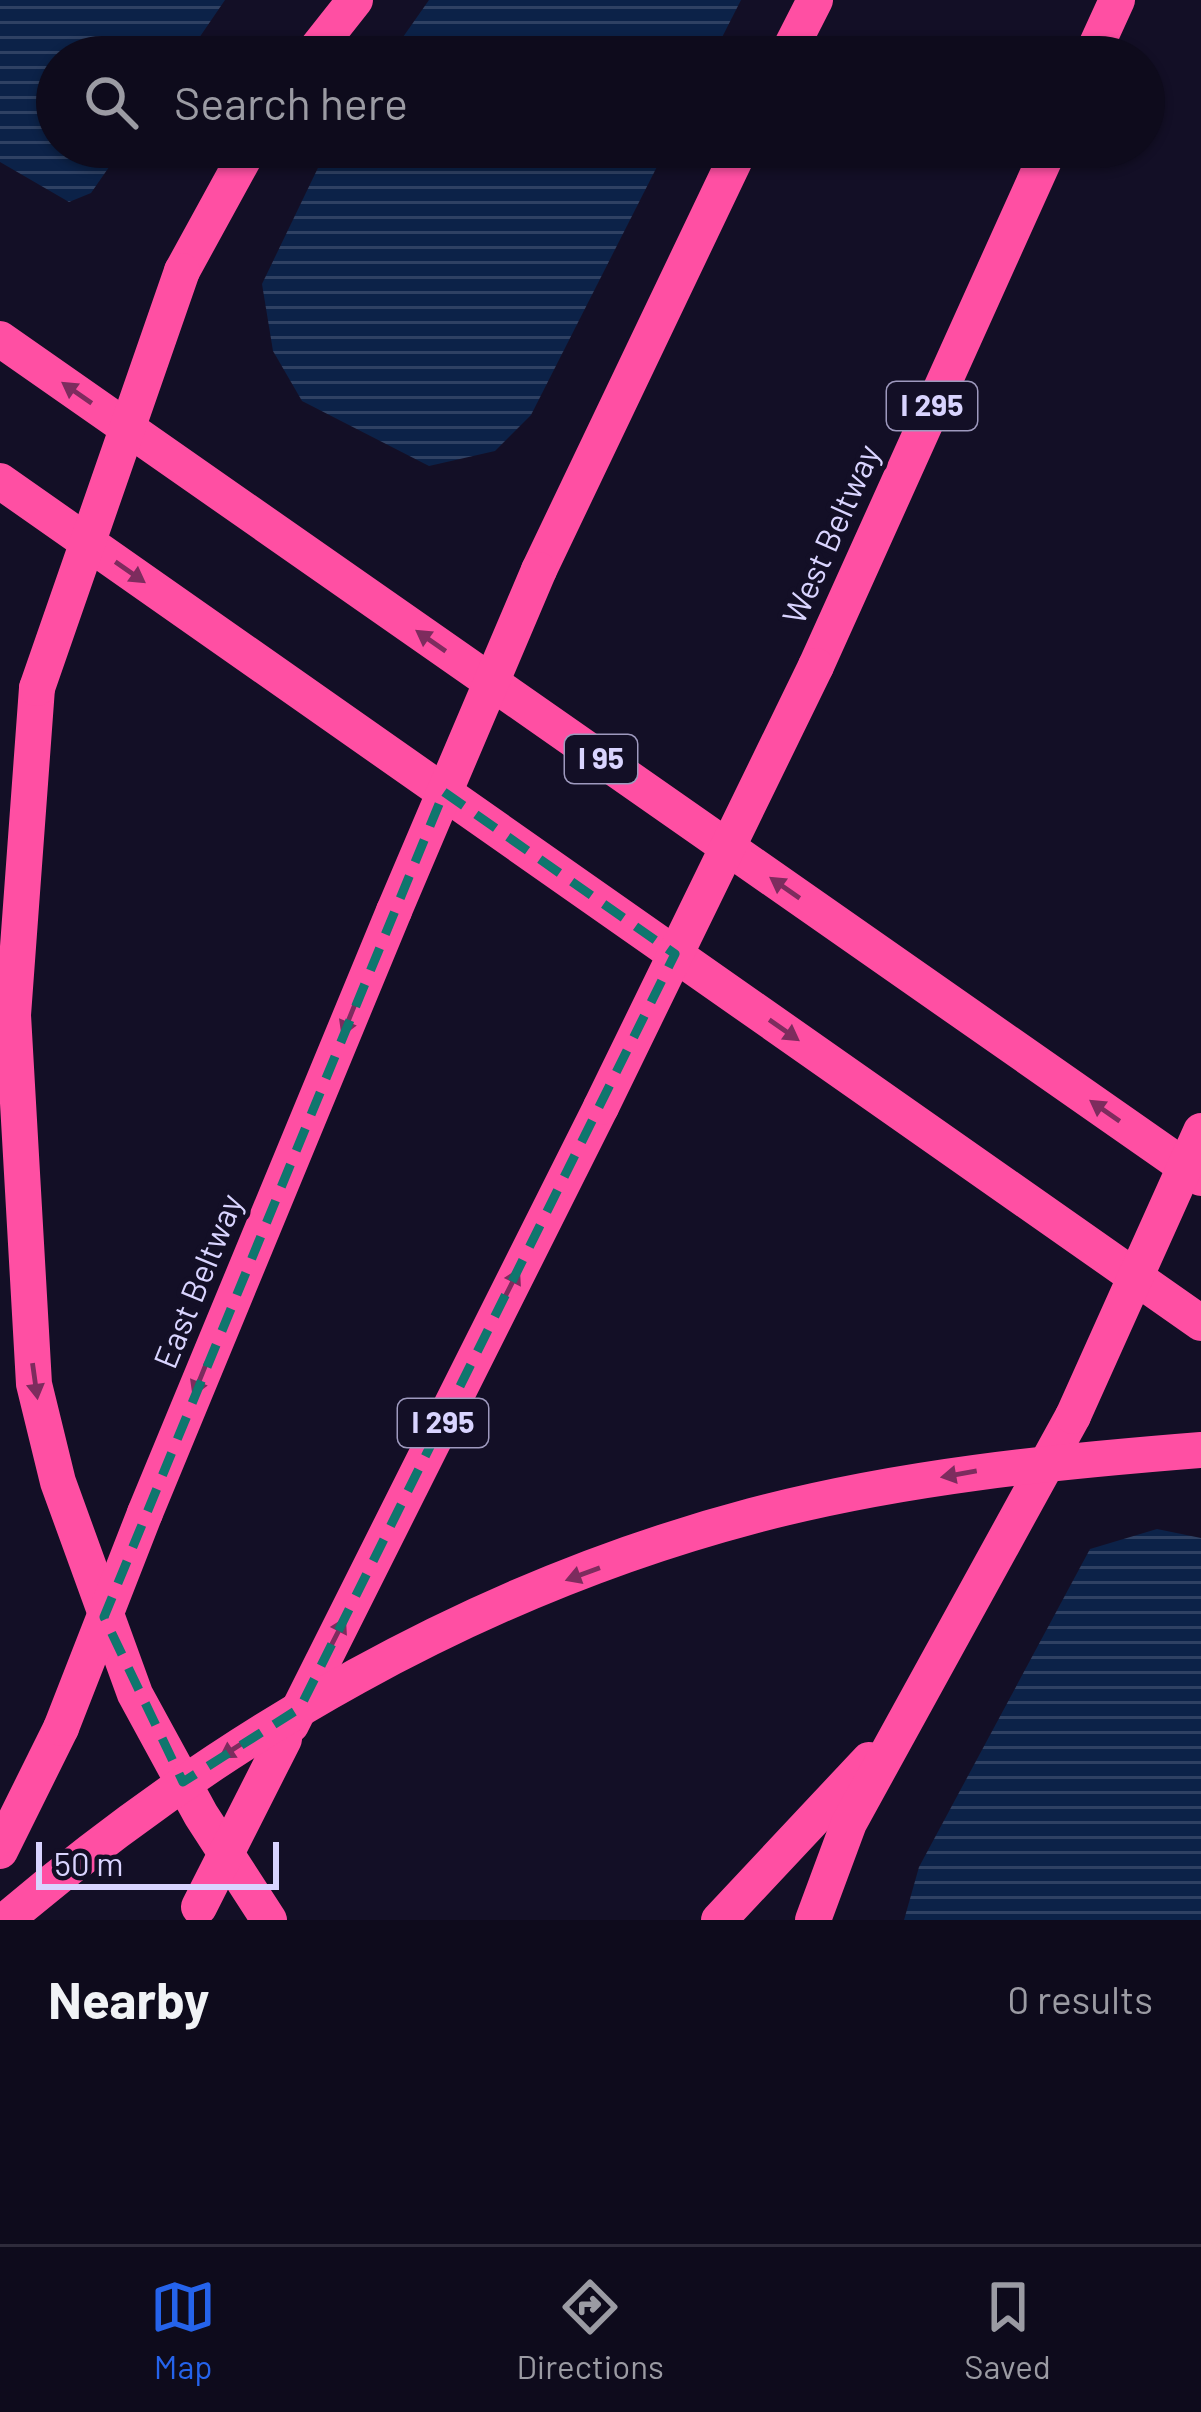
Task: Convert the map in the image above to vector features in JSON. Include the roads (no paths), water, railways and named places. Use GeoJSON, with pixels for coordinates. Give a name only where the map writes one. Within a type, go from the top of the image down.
{"type":"FeatureCollection","features":[{"type":"Feature","properties":{"kind":"highway"},"geometry":{"type":"LineString","coordinates":[[327,36],[355,0]]}},
{"type":"Feature","properties":{"kind":"highway"},"geometry":{"type":"LineString","coordinates":[[797,36],[815,0]]}},
{"type":"Feature","properties":{"kind":"highway"},"geometry":{"type":"LineString","coordinates":[[1101,36],[1118,0]]}},
{"type":"Feature","properties":{"kind":"highway"},"geometry":{"type":"LineString","coordinates":[[0,868],[37,688],[182,272],[239,168]]}},
{"type":"Feature","properties":{"kind":"highway","name":"East Beltway"},"geometry":{"type":"LineString","coordinates":[[0,1851],[62,1728],[145,1513],[539,570],[731,168]]}},
{"type":"Feature","properties":{"kind":"highway","name":"West Beltway"},"geometry":{"type":"LineString","coordinates":[[195,1914],[709,886],[815,665],[1040,168]]}},
{"type":"Feature","properties":{"kind":"highway","name":"I 95"},"geometry":{"type":"LineString","coordinates":[[0,339],[1201,1178]]}},
{"type":"Feature","properties":{"kind":"highway"},"geometry":{"type":"LineString","coordinates":[[0,481],[1201,1323]]}},
{"type":"Feature","properties":{"kind":"highway"},"geometry":{"type":"LineString","coordinates":[[37,688],[13,1015],[34,1384],[58,1482],[135,1694],[201,1815],[269,1920]]}},
{"type":"Feature","properties":{"kind":"highway"},"geometry":{"type":"LineString","coordinates":[[813,1920],[849,1822],[1073,1416],[1201,1131]]}},
{"type":"Feature","properties":{"kind":"highway"},"geometry":{"type":"LineString","coordinates":[[6,1920],[110,1835],[281,1718],[427,1639],[539,1590],[750,1516],[870,1490],[989,1469],[1201,1450]]}},
{"type":"Feature","properties":{"kind":"highway"},"geometry":{"type":"LineString","coordinates":[[719,1920],[908,1718]]}},
{"type":"Feature","properties":{"kind":"water"},"geometry":{"type":"Polygon","coordinates":[[[0,0],[225,0],[200,36],[36,36],[36,168],[108,168],[91,193],[69,202],[0,162],[0,0]]]}},
{"type":"Feature","properties":{"kind":"water"},"geometry":{"type":"Polygon","coordinates":[[[429,0],[741,0],[723,36],[404,36],[429,0]]]}},
{"type":"Feature","properties":{"kind":"water"},"geometry":{"type":"Polygon","coordinates":[[[318,168],[656,168],[531,415],[495,451],[429,466],[302,401],[273,351],[262,284],[318,168]]]}},
{"type":"Feature","properties":{"kind":"water"},"geometry":{"type":"Polygon","coordinates":[[[1157,1529],[1201,1538],[1201,1920],[904,1920],[919,1867],[1090,1549],[1157,1529]]]}}]}
